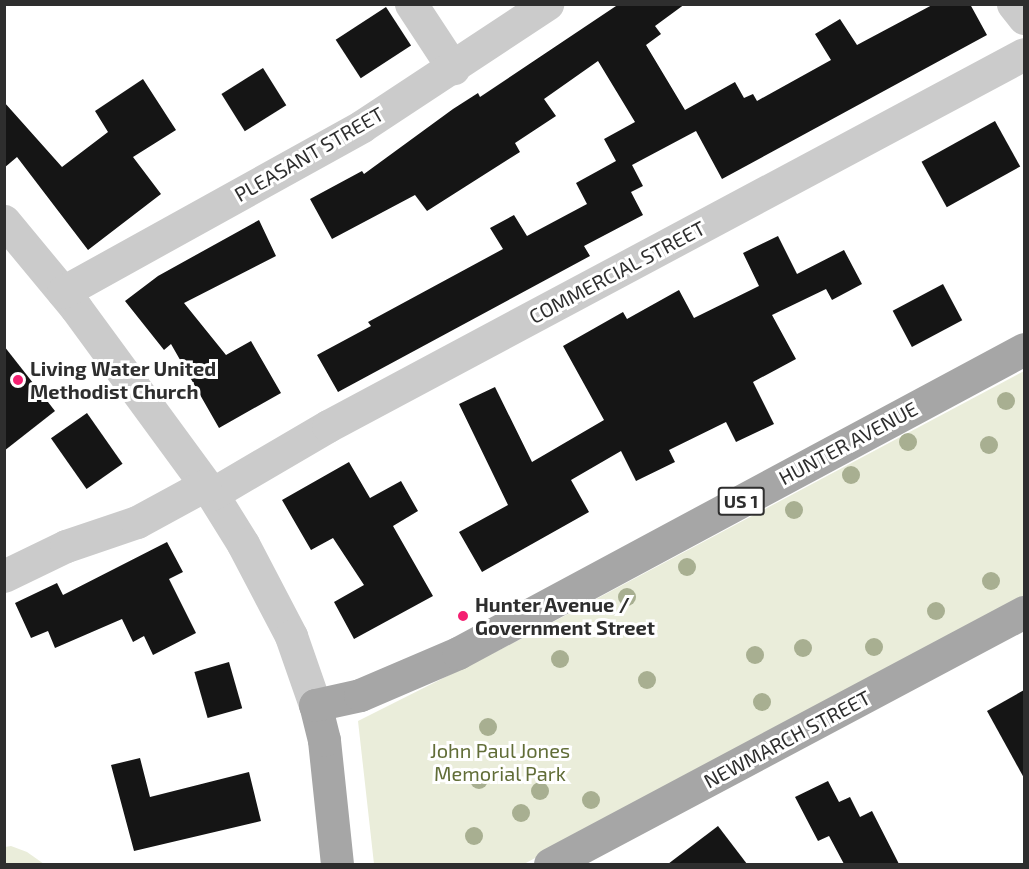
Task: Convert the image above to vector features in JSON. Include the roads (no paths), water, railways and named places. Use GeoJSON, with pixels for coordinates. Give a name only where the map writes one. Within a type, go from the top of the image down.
{"type":"FeatureCollection","features":[{"type":"Feature","properties":{"kind":"main road","name":"HUNTER AVENUE"},"geometry":{"type":"LineString","coordinates":[[315,705],[360,696],[458,653],[1024,349]]}},
{"type":"Feature","properties":{"kind":"main road","name":"NEWMARCH STREET"},"geometry":{"type":"LineString","coordinates":[[550,864],[1024,612]]}},
{"type":"Feature","properties":{"kind":"main road"},"geometry":{"type":"LineString","coordinates":[[315,705],[324,740],[337,864]]}},
{"type":"Feature","properties":{"kind":"street"},"geometry":{"type":"LineString","coordinates":[[411,4],[453,68]]}},
{"type":"Feature","properties":{"kind":"street","name":"PLEASANT STREET"},"geometry":{"type":"LineString","coordinates":[[63,292],[362,126],[547,4]]}},
{"type":"Feature","properties":{"kind":"street"},"geometry":{"type":"LineString","coordinates":[[1013,4],[1024,18]]}},
{"type":"Feature","properties":{"kind":"street","name":"COMMERCIAL STREET"},"geometry":{"type":"LineString","coordinates":[[4,576],[66,546],[137,522],[208,489],[1024,54]]}},
{"type":"Feature","properties":{"kind":"street"},"geometry":{"type":"LineString","coordinates":[[4,221],[63,292],[208,489],[243,544],[291,636],[315,705]]}},
{"type":"Feature","properties":{"kind":"place","name":"Living Water United Methodist Church"},"geometry":{"type":"Point","coordinates":[18,380]}},
{"type":"Feature","properties":{"kind":"place","name":"Hunter Avenue / Government Street"},"geometry":{"type":"Point","coordinates":[463,616]}},
{"type":"Feature","properties":{"kind":"park label","name":"John Paul Jones Memorial Park"},"geometry":{"type":"Point","coordinates":[500,762]}}]}
